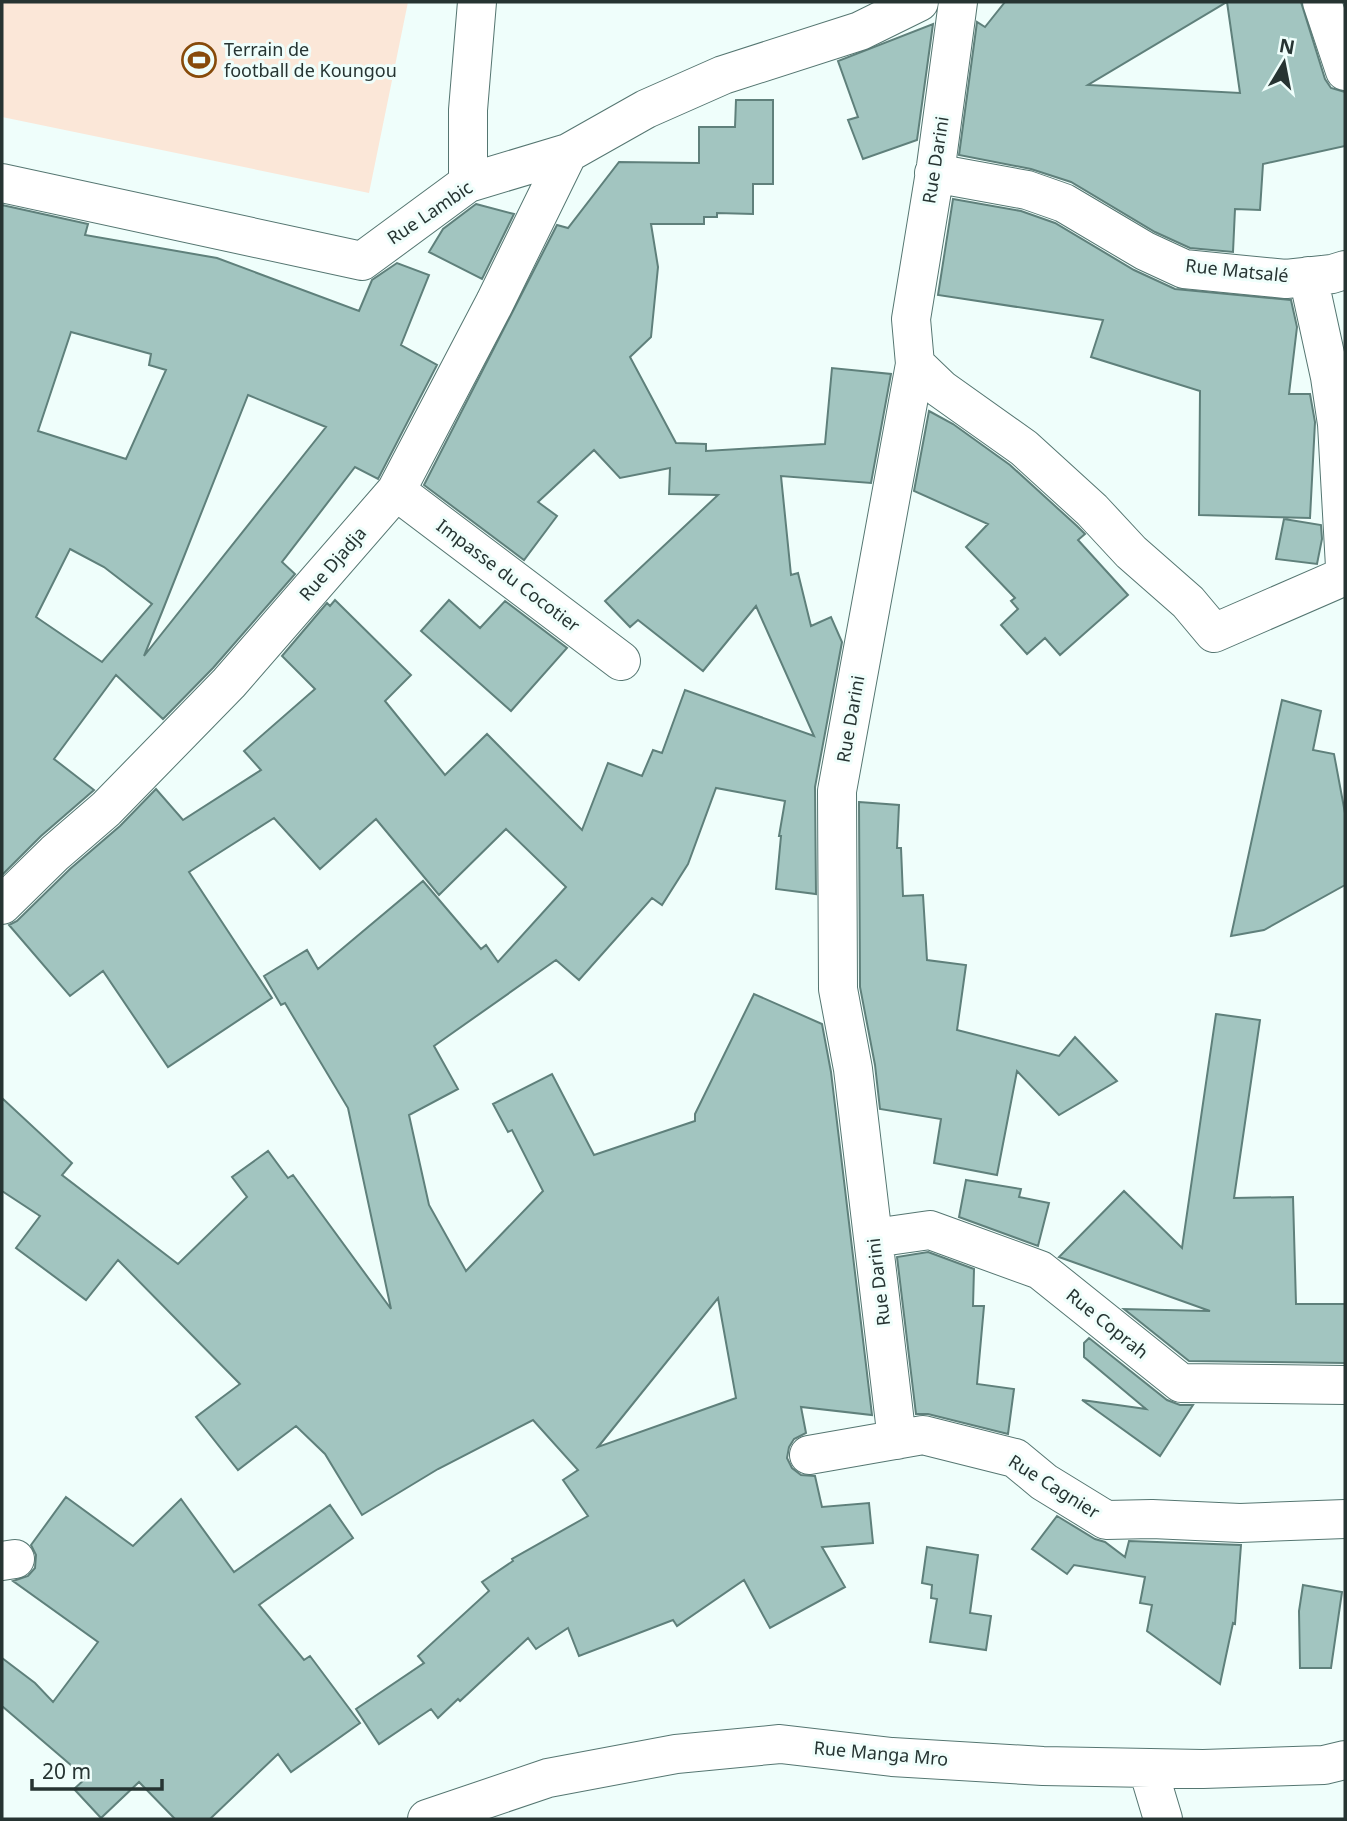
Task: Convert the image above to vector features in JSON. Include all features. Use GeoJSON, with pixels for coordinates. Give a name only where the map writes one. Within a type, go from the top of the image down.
{"type":"FeatureCollection","features":[{"type":"Feature","properties":{"kind":"street"},"geometry":{"type":"LineString","coordinates":[[468,183],[468,110],[477,2]]}},
{"type":"Feature","properties":{"kind":"street","name":"Rue Lambic"},"geometry":{"type":"LineString","coordinates":[[2,183],[362,261],[468,183],[568,153],[646,109],[855,16],[919,2]]}},
{"type":"Feature","properties":{"kind":"street","name":"Rue Darini"},"geometry":{"type":"LineString","coordinates":[[897,1440],[853,1069],[838,989],[837,791],[915,364],[911,319],[958,2]]}},
{"type":"Feature","properties":{"kind":"street"},"geometry":{"type":"LineString","coordinates":[[1322,2],[1345,71]]}},
{"type":"Feature","properties":{"kind":"street","name":"Rue Djadja"},"geometry":{"type":"LineString","coordinates":[[2,905],[55,853],[106,809],[229,683],[396,491],[495,302],[568,153]]}},
{"type":"Feature","properties":{"kind":"street","name":"Rue Matsalé"},"geometry":{"type":"LineString","coordinates":[[934,173],[1027,190],[1064,203],[1145,251],[1184,268],[1286,279],[1308,276],[1330,377],[1337,424],[1345,567]]}},
{"type":"Feature","properties":{"kind":"street"},"geometry":{"type":"LineString","coordinates":[[1308,276],[1345,270]]}},
{"type":"Feature","properties":{"kind":"street"},"geometry":{"type":"LineString","coordinates":[[915,364],[941,389],[1024,448],[1092,510],[1131,552],[1188,602],[1214,633],[1345,576]]}},
{"type":"Feature","properties":{"kind":"street","name":"Impasse du Cocotier"},"geometry":{"type":"LineString","coordinates":[[396,491],[621,661]]}},
{"type":"Feature","properties":{"kind":"street","name":"Rue Coprah"},"geometry":{"type":"LineString","coordinates":[[874,1238],[930,1230],[1040,1270],[1181,1383],[1345,1385]]}},
{"type":"Feature","properties":{"kind":"street","name":"Rue Cagnier"},"geometry":{"type":"LineString","coordinates":[[809,1455],[923,1435],[1016,1458],[1044,1482],[1106,1520],[1240,1522],[1345,1519]]}},
{"type":"Feature","properties":{"kind":"street","name":"Rue Manga Mro"},"geometry":{"type":"LineString","coordinates":[[426,1819],[548,1778],[676,1754],[780,1744],[892,1757],[1147,1769],[1324,1765],[1345,1760]]}},
{"type":"Feature","properties":{"kind":"street"},"geometry":{"type":"LineString","coordinates":[[1147,1769],[1163,1819]]}},
{"type":"Feature","properties":{"kind":"shaded area","name":"Terrain de football de Koungou"},"geometry":{"type":"Polygon","coordinates":[[[2,2],[408,2],[369,193],[2,117],[2,2]]]}},
{"type":"Feature","properties":{"kind":"building"},"geometry":{"type":"Polygon","coordinates":[[[1005,2],[1227,2],[1301,2],[1325,79],[1331,88],[1345,92],[1345,146],[1263,164],[1260,210],[1235,209],[1233,252],[1190,248],[1155,232],[1071,182],[1031,169],[959,155],[977,22],[985,27],[1005,2]],[[1227,2],[1088,85],[1240,93],[1227,2]]]}},
{"type":"Feature","properties":{"kind":"building"},"geometry":{"type":"Polygon","coordinates":[[[933,24],[917,140],[863,159],[848,120],[858,117],[838,61],[933,24]]]}},
{"type":"Feature","properties":{"kind":"building"},"geometry":{"type":"Polygon","coordinates":[[[736,100],[773,100],[773,184],[753,184],[753,214],[717,213],[717,217],[704,217],[704,224],[651,224],[658,267],[651,337],[630,357],[676,443],[706,444],[706,451],[825,444],[832,368],[891,374],[871,483],[781,476],[791,575],[798,573],[811,626],[831,617],[842,642],[815,787],[816,894],[776,889],[779,836],[785,801],[716,788],[688,864],[662,905],[652,898],[579,980],[556,960],[434,1046],[458,1089],[409,1115],[429,1205],[466,1271],[543,1191],[512,1130],[508,1132],[493,1104],[552,1074],[594,1155],[695,1121],[695,1114],[754,994],[822,1024],[831,1072],[872,1415],[801,1407],[806,1433],[794,1439],[787,1458],[792,1468],[801,1475],[815,1476],[822,1507],[869,1503],[873,1543],[822,1547],[845,1587],[770,1628],[744,1580],[677,1626],[673,1620],[579,1656],[568,1628],[536,1649],[528,1638],[438,1718],[431,1709],[379,1744],[356,1709],[424,1663],[418,1656],[489,1591],[482,1582],[513,1561],[512,1559],[588,1516],[563,1480],[578,1470],[533,1420],[438,1469],[362,1515],[325,1454],[296,1426],[238,1470],[196,1417],[240,1384],[118,1260],[86,1300],[16,1248],[40,1216],[2,1191],[2,1098],[72,1163],[62,1175],[178,1264],[247,1197],[232,1177],[268,1151],[288,1178],[293,1175],[391,1309],[348,1108],[285,1003],[281,1005],[264,976],[307,950],[318,969],[423,881],[481,949],[486,945],[498,962],[566,887],[506,829],[439,895],[376,819],[320,869],[274,818],[189,872],[272,998],[168,1067],[103,971],[70,996],[9,925],[17,921],[70,869],[120,826],[156,789],[183,820],[261,770],[244,751],[315,689],[282,656],[327,603],[330,606],[335,600],[411,675],[385,701],[445,775],[487,734],[582,830],[608,763],[642,776],[653,750],[662,753],[685,690],[814,736],[756,606],[703,671],[638,620],[630,627],[605,601],[718,495],[669,494],[670,468],[620,478],[594,450],[538,502],[557,516],[524,560],[424,485],[557,225],[568,228],[619,162],[699,163],[699,127],[735,127],[736,100]],[[718,1298],[598,1447],[736,1398],[718,1298]]]}},
{"type":"Feature","properties":{"kind":"building"},"geometry":{"type":"Polygon","coordinates":[[[953,199],[1021,211],[1055,223],[1134,270],[1175,289],[1291,300],[1297,327],[1289,394],[1310,394],[1315,422],[1310,518],[1199,515],[1200,391],[1091,357],[1103,320],[938,295],[953,199]]]}},
{"type":"Feature","properties":{"kind":"building"},"geometry":{"type":"Polygon","coordinates":[[[476,204],[514,214],[482,279],[429,252],[443,229],[476,204]]]}},
{"type":"Feature","properties":{"kind":"building"},"geometry":{"type":"Polygon","coordinates":[[[2,205],[88,224],[85,235],[217,258],[359,311],[372,280],[397,263],[429,275],[401,345],[437,365],[378,479],[355,467],[282,562],[295,574],[213,668],[163,719],[116,675],[54,759],[94,790],[41,836],[2,875],[2,205]],[[71,332],[38,431],[126,459],[166,370],[149,365],[151,354],[71,332]],[[248,395],[144,656],[326,427],[248,395]],[[70,549],[36,617],[102,662],[152,604],[104,567],[70,549]]]}},
{"type":"Feature","properties":{"kind":"building"},"geometry":{"type":"Polygon","coordinates":[[[929,411],[953,424],[1010,465],[1077,526],[1085,534],[1078,540],[1128,595],[1060,655],[1045,638],[1027,654],[1001,625],[1018,609],[1011,601],[1015,598],[966,547],[988,524],[914,491],[929,411]]]}},
{"type":"Feature","properties":{"kind":"building"},"geometry":{"type":"Polygon","coordinates":[[[1284,519],[1321,525],[1322,539],[1317,564],[1276,559],[1284,519]]]}},
{"type":"Feature","properties":{"kind":"building"},"geometry":{"type":"Polygon","coordinates":[[[449,600],[480,628],[505,601],[567,648],[511,711],[421,631],[449,600]]]}},
{"type":"Feature","properties":{"kind":"building"},"geometry":{"type":"Polygon","coordinates":[[[1282,700],[1321,711],[1313,750],[1334,754],[1345,813],[1345,885],[1264,930],[1231,936],[1282,700]]]}},
{"type":"Feature","properties":{"kind":"building"},"geometry":{"type":"Polygon","coordinates":[[[859,802],[899,805],[897,848],[901,848],[903,896],[923,895],[927,960],[966,965],[957,1030],[1059,1056],[1075,1037],[1117,1081],[1059,1115],[1017,1071],[997,1175],[934,1163],[941,1119],[880,1109],[875,1065],[860,987],[859,802]]]}},
{"type":"Feature","properties":{"kind":"building"},"geometry":{"type":"Polygon","coordinates":[[[1216,1014],[1260,1020],[1234,1198],[1293,1197],[1296,1304],[1345,1304],[1345,1363],[1189,1361],[1124,1309],[1210,1311],[1059,1257],[1124,1191],[1182,1248],[1216,1014]]]}},
{"type":"Feature","properties":{"kind":"building"},"geometry":{"type":"Polygon","coordinates":[[[966,1180],[1021,1189],[1019,1197],[1049,1203],[1038,1246],[959,1217],[966,1180]]]}},
{"type":"Feature","properties":{"kind":"building"},"geometry":{"type":"Polygon","coordinates":[[[928,1252],[974,1269],[973,1306],[984,1306],[977,1384],[1014,1389],[1008,1434],[928,1414],[916,1414],[897,1257],[928,1252]]]}},
{"type":"Feature","properties":{"kind":"building"},"geometry":{"type":"Polygon","coordinates":[[[1089,1338],[1167,1400],[1180,1405],[1193,1405],[1160,1456],[1082,1400],[1146,1409],[1084,1357],[1084,1343],[1089,1338]]]}},
{"type":"Feature","properties":{"kind":"building"},"geometry":{"type":"Polygon","coordinates":[[[66,1497],[133,1546],[181,1499],[234,1572],[330,1505],[353,1538],[259,1605],[304,1660],[310,1656],[360,1723],[291,1772],[278,1754],[210,1819],[175,1819],[139,1782],[101,1818],[74,1789],[86,1778],[2,1706],[2,1658],[35,1683],[53,1702],[98,1642],[13,1581],[28,1576],[35,1568],[36,1555],[31,1545],[66,1497]]]}},
{"type":"Feature","properties":{"kind":"building"},"geometry":{"type":"Polygon","coordinates":[[[1057,1516],[1095,1539],[1105,1542],[1125,1557],[1129,1541],[1241,1545],[1235,1624],[1233,1623],[1220,1684],[1147,1631],[1152,1605],[1140,1603],[1145,1577],[1074,1565],[1067,1574],[1032,1549],[1057,1516]]]}},
{"type":"Feature","properties":{"kind":"building"},"geometry":{"type":"Polygon","coordinates":[[[927,1547],[978,1555],[970,1613],[991,1616],[986,1650],[930,1642],[937,1599],[931,1598],[932,1585],[922,1583],[927,1547]]]}},
{"type":"Feature","properties":{"kind":"building"},"geometry":{"type":"Polygon","coordinates":[[[1303,1585],[1342,1592],[1331,1668],[1300,1668],[1299,1611],[1303,1585]]]}},
{"type":"Feature","properties":{"kind":"place","name":"Terrain de football de Koungou"},"geometry":{"type":"Point","coordinates":[199,60]}}]}
